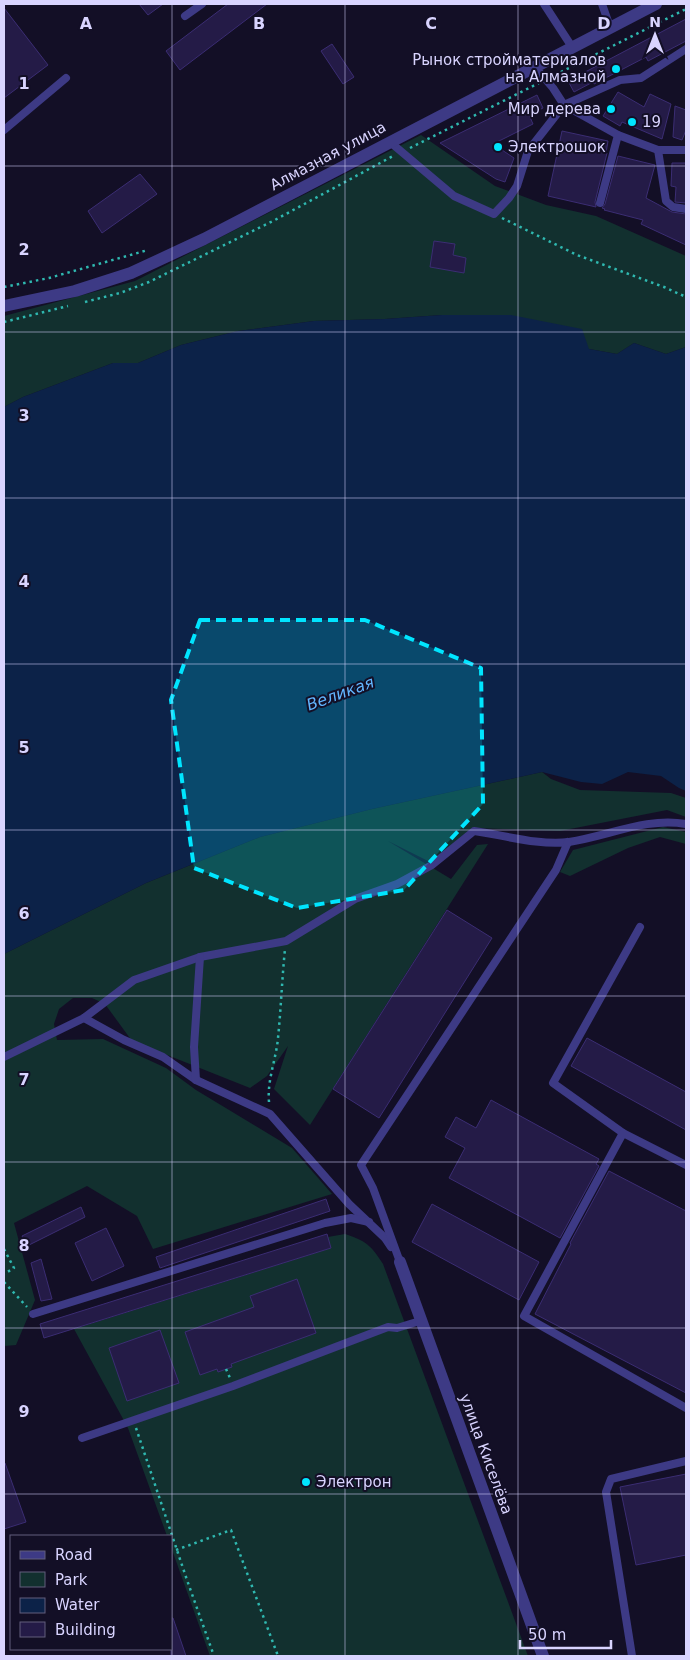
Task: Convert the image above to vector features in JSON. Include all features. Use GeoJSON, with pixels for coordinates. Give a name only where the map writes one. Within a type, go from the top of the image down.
{"type":"FeatureCollection","features":[{"type":"Feature","properties":{"kind":"street","name":"Алмазная улица"},"geometry":{"type":"LineString","coordinates":[[4,306],[74,291],[131,274],[204,239],[656,4]]}},
{"type":"Feature","properties":{"kind":"street","name":"улица Киселёва"},"geometry":{"type":"LineString","coordinates":[[400,1262],[543,1656]]}},
{"type":"Feature","properties":{"kind":"lane"},"geometry":{"type":"LineString","coordinates":[[185,16],[202,4]]}},
{"type":"Feature","properties":{"kind":"lane"},"geometry":{"type":"LineString","coordinates":[[544,4],[572,47]]}},
{"type":"Feature","properties":{"kind":"lane"},"geometry":{"type":"LineString","coordinates":[[602,4],[610,27]]}},
{"type":"Feature","properties":{"kind":"lane"},"geometry":{"type":"LineString","coordinates":[[390,142],[454,196],[494,214],[517,186],[528,151],[564,105],[620,80],[641,78],[686,49]]}},
{"type":"Feature","properties":{"kind":"lane"},"geometry":{"type":"LineString","coordinates":[[534,66],[553,88],[564,105],[618,135],[658,150],[686,150]]}},
{"type":"Feature","properties":{"kind":"lane"},"geometry":{"type":"LineString","coordinates":[[4,130],[66,78]]}},
{"type":"Feature","properties":{"kind":"lane"},"geometry":{"type":"LineString","coordinates":[[600,203],[618,135]]}},
{"type":"Feature","properties":{"kind":"lane"},"geometry":{"type":"LineString","coordinates":[[658,150],[666,200],[673,207],[686,209]]}},
{"type":"Feature","properties":{"kind":"lane"},"geometry":{"type":"LineString","coordinates":[[4,1057],[84,1018],[134,980],[200,957],[286,941],[355,899],[397,884],[432,865],[474,831],[518,838],[568,842],[653,823],[668,821],[686,824]]}},
{"type":"Feature","properties":{"kind":"lane"},"geometry":{"type":"LineString","coordinates":[[400,1262],[373,1188],[361,1165],[556,870],[568,842]]}},
{"type":"Feature","properties":{"kind":"lane"},"geometry":{"type":"LineString","coordinates":[[640,927],[553,1083],[623,1133],[686,1165]]}},
{"type":"Feature","properties":{"kind":"lane"},"geometry":{"type":"LineString","coordinates":[[196,1080],[194,1047],[200,957]]}},
{"type":"Feature","properties":{"kind":"lane"},"geometry":{"type":"LineString","coordinates":[[84,1018],[124,1040],[162,1057],[196,1080],[270,1114],[349,1204],[385,1238],[400,1262]]}},
{"type":"Feature","properties":{"kind":"lane"},"geometry":{"type":"LineString","coordinates":[[623,1133],[524,1316],[686,1408]]}},
{"type":"Feature","properties":{"kind":"lane"},"geometry":{"type":"LineString","coordinates":[[33,1314],[325,1223],[351,1218],[370,1222]]}},
{"type":"Feature","properties":{"kind":"lane"},"geometry":{"type":"LineString","coordinates":[[82,1438],[233,1386],[370,1334],[388,1328],[397,1328],[420,1320]]}},
{"type":"Feature","properties":{"kind":"lane"},"geometry":{"type":"LineString","coordinates":[[632,1656],[623,1616],[606,1492],[611,1479],[686,1461]]}},
{"type":"Feature","properties":{"kind":"path"},"geometry":{"type":"LineString","coordinates":[[494,214],[577,255],[686,297]]}},
{"type":"Feature","properties":{"kind":"path"},"geometry":{"type":"LineString","coordinates":[[4,287],[49,278],[151,250]]}},
{"type":"Feature","properties":{"kind":"path"},"geometry":{"type":"LineString","coordinates":[[270,1114],[268,1090],[278,1040],[280,990],[286,941]]}},
{"type":"Feature","properties":{"kind":"path"},"geometry":{"type":"LineString","coordinates":[[4,1249],[14,1268],[4,1274]]}},
{"type":"Feature","properties":{"kind":"path"},"geometry":{"type":"LineString","coordinates":[[4,1282],[33,1314]]}},
{"type":"Feature","properties":{"kind":"path"},"geometry":{"type":"LineString","coordinates":[[134,1421],[171,1535]]}},
{"type":"Feature","properties":{"kind":"path"},"geometry":{"type":"LineString","coordinates":[[176,1550],[231,1530],[278,1656]]}},
{"type":"Feature","properties":{"kind":"path"},"geometry":{"type":"LineString","coordinates":[[172,1538],[214,1656]]}},
{"type":"Feature","properties":{"kind":"highlighted area"},"geometry":{"type":"Polygon","coordinates":[[[200,620],[365,620],[481,668],[483,804],[404,890],[297,908],[194,868],[171,700],[200,620]]]}},
{"type":"Feature","properties":{"kind":"green space"},"geometry":{"type":"Polygon","coordinates":[[[421,135],[495,186],[546,205],[596,216],[686,256],[686,347],[666,354],[634,343],[617,354],[442,315],[314,321],[238,331],[181,345],[138,363],[113,363],[23,397],[4,407],[4,316],[135,281],[421,135]]]}},
{"type":"Feature","properties":{"kind":"green space"},"geometry":{"type":"Polygon","coordinates":[[[542,772],[551,779],[580,790],[671,793],[686,798],[686,817],[667,810],[560,831],[472,828],[430,862],[388,841],[451,879],[477,845],[488,844],[310,1125],[274,1089],[288,1046],[267,1076],[250,1088],[132,1041],[105,1004],[92,998],[73,998],[59,1009],[54,1024],[57,1040],[103,1039],[166,1068],[196,1090],[292,1148],[332,1194],[153,1249],[137,1216],[87,1186],[14,1223],[35,1300],[16,1345],[4,1346],[4,954],[146,883],[260,837],[372,809],[542,772]]]}},
{"type":"Feature","properties":{"kind":"green space"},"geometry":{"type":"Polygon","coordinates":[[[663,827],[686,832],[686,844],[660,837],[628,848],[570,876],[560,872],[573,850],[663,827]]]}},
{"type":"Feature","properties":{"kind":"green space","name":"Электрон"},"geometry":{"type":"Polygon","coordinates":[[[345,1234],[358,1239],[375,1252],[383,1264],[528,1656],[210,1656],[172,1550],[172,1535],[167,1535],[128,1428],[74,1329],[331,1248],[328,1237],[345,1234]]]}},
{"type":"Feature","properties":{"kind":"water","name":"Великая"},"geometry":{"type":"Polygon","coordinates":[[[442,315],[511,315],[582,329],[589,349],[617,354],[634,343],[666,354],[686,347],[686,791],[661,776],[628,772],[602,784],[581,782],[542,772],[372,809],[260,837],[146,883],[4,954],[4,407],[23,397],[113,363],[138,363],[181,345],[238,331],[314,321],[442,315]]]}},
{"type":"Feature","properties":{"kind":"building"},"geometry":{"type":"Polygon","coordinates":[[[139,4],[163,4],[148,15],[139,4]]]}},
{"type":"Feature","properties":{"kind":"building"},"geometry":{"type":"Polygon","coordinates":[[[228,4],[267,4],[180,70],[166,51],[228,4]]]}},
{"type":"Feature","properties":{"kind":"building"},"geometry":{"type":"Polygon","coordinates":[[[4,8],[48,65],[4,98],[4,8]]]}},
{"type":"Feature","properties":{"kind":"building"},"geometry":{"type":"Polygon","coordinates":[[[686,19],[686,41],[648,61],[646,57],[594,84],[593,82],[574,92],[568,81],[686,19]]]}},
{"type":"Feature","properties":{"kind":"building"},"geometry":{"type":"Polygon","coordinates":[[[332,44],[354,77],[343,84],[321,51],[332,44]]]}},
{"type":"Feature","properties":{"kind":"building"},"geometry":{"type":"Polygon","coordinates":[[[618,92],[644,107],[650,94],[671,104],[662,139],[622,122],[620,126],[603,116],[618,92]]]}},
{"type":"Feature","properties":{"kind":"building"},"geometry":{"type":"Polygon","coordinates":[[[537,95],[543,108],[529,115],[533,124],[493,144],[514,158],[505,182],[496,179],[440,143],[537,95]]]}},
{"type":"Feature","properties":{"kind":"building"},"geometry":{"type":"Polygon","coordinates":[[[675,106],[686,110],[686,130],[682,140],[673,137],[675,106]]]}},
{"type":"Feature","properties":{"kind":"building"},"geometry":{"type":"Polygon","coordinates":[[[562,131],[608,141],[607,153],[595,202],[596,207],[548,196],[562,131]]]}},
{"type":"Feature","properties":{"kind":"building"},"geometry":{"type":"Polygon","coordinates":[[[618,156],[655,165],[646,198],[672,212],[686,214],[686,245],[641,224],[643,220],[602,208],[605,204],[618,156]]]}},
{"type":"Feature","properties":{"kind":"building"},"geometry":{"type":"Polygon","coordinates":[[[672,163],[686,163],[686,203],[675,202],[676,187],[671,186],[672,163]]]}},
{"type":"Feature","properties":{"kind":"building"},"geometry":{"type":"Polygon","coordinates":[[[140,174],[157,194],[102,233],[88,211],[140,174]]]}},
{"type":"Feature","properties":{"kind":"building"},"geometry":{"type":"Polygon","coordinates":[[[434,241],[455,244],[453,255],[466,258],[464,273],[430,267],[434,241]]]}},
{"type":"Feature","properties":{"kind":"building"},"geometry":{"type":"Polygon","coordinates":[[[447,910],[492,938],[379,1118],[333,1089],[447,910]]]}},
{"type":"Feature","properties":{"kind":"building"},"geometry":{"type":"Polygon","coordinates":[[[587,1038],[686,1092],[686,1130],[571,1066],[587,1038]]]}},
{"type":"Feature","properties":{"kind":"building"},"geometry":{"type":"Polygon","coordinates":[[[491,1100],[599,1159],[596,1164],[599,1166],[560,1238],[449,1178],[465,1148],[445,1137],[456,1117],[476,1128],[491,1100]]]}},
{"type":"Feature","properties":{"kind":"building"},"geometry":{"type":"Polygon","coordinates":[[[609,1171],[686,1211],[686,1393],[535,1314],[570,1243],[609,1171]]]}},
{"type":"Feature","properties":{"kind":"building"},"geometry":{"type":"Polygon","coordinates":[[[326,1199],[330,1211],[160,1268],[156,1257],[326,1199]]]}},
{"type":"Feature","properties":{"kind":"building"},"geometry":{"type":"Polygon","coordinates":[[[432,1204],[539,1262],[519,1300],[412,1242],[432,1204]]]}},
{"type":"Feature","properties":{"kind":"building"},"geometry":{"type":"Polygon","coordinates":[[[81,1207],[85,1217],[27,1246],[22,1236],[81,1207]]]}},
{"type":"Feature","properties":{"kind":"building"},"geometry":{"type":"Polygon","coordinates":[[[106,1228],[124,1266],[92,1281],[75,1243],[106,1228]]]}},
{"type":"Feature","properties":{"kind":"building"},"geometry":{"type":"Polygon","coordinates":[[[327,1234],[331,1248],[44,1338],[40,1324],[327,1234]]]}},
{"type":"Feature","properties":{"kind":"building"},"geometry":{"type":"Polygon","coordinates":[[[41,1259],[52,1299],[41,1301],[31,1263],[41,1259]]]}},
{"type":"Feature","properties":{"kind":"building"},"geometry":{"type":"Polygon","coordinates":[[[297,1279],[316,1333],[231,1364],[232,1367],[218,1372],[217,1369],[200,1375],[185,1332],[254,1307],[250,1296],[297,1279]]]}},
{"type":"Feature","properties":{"kind":"building"},"geometry":{"type":"Polygon","coordinates":[[[160,1330],[179,1383],[127,1401],[109,1348],[160,1330]]]}},
{"type":"Feature","properties":{"kind":"building"},"geometry":{"type":"Polygon","coordinates":[[[4,1463],[26,1522],[4,1529],[4,1463]]]}},
{"type":"Feature","properties":{"kind":"building"},"geometry":{"type":"Polygon","coordinates":[[[686,1474],[686,1555],[636,1565],[620,1487],[686,1474]]]}},
{"type":"Feature","properties":{"kind":"building"},"geometry":{"type":"Polygon","coordinates":[[[172,1618],[173,1618],[186,1656],[171,1656],[172,1618]]]}},
{"type":"Feature","properties":{"kind":"place","name":"Рынок стройматериалов на Алмазной"},"geometry":{"type":"Point","coordinates":[616,69]}},
{"type":"Feature","properties":{"kind":"place","name":"Мир дерева"},"geometry":{"type":"Point","coordinates":[611,109]}},
{"type":"Feature","properties":{"kind":"place","name":"19"},"geometry":{"type":"Point","coordinates":[632,122]}},
{"type":"Feature","properties":{"kind":"place","name":"Электрошок"},"geometry":{"type":"Point","coordinates":[498,147]}},
{"type":"Feature","properties":{"kind":"place","name":"Электрон"},"geometry":{"type":"Point","coordinates":[306,1482]}}]}
